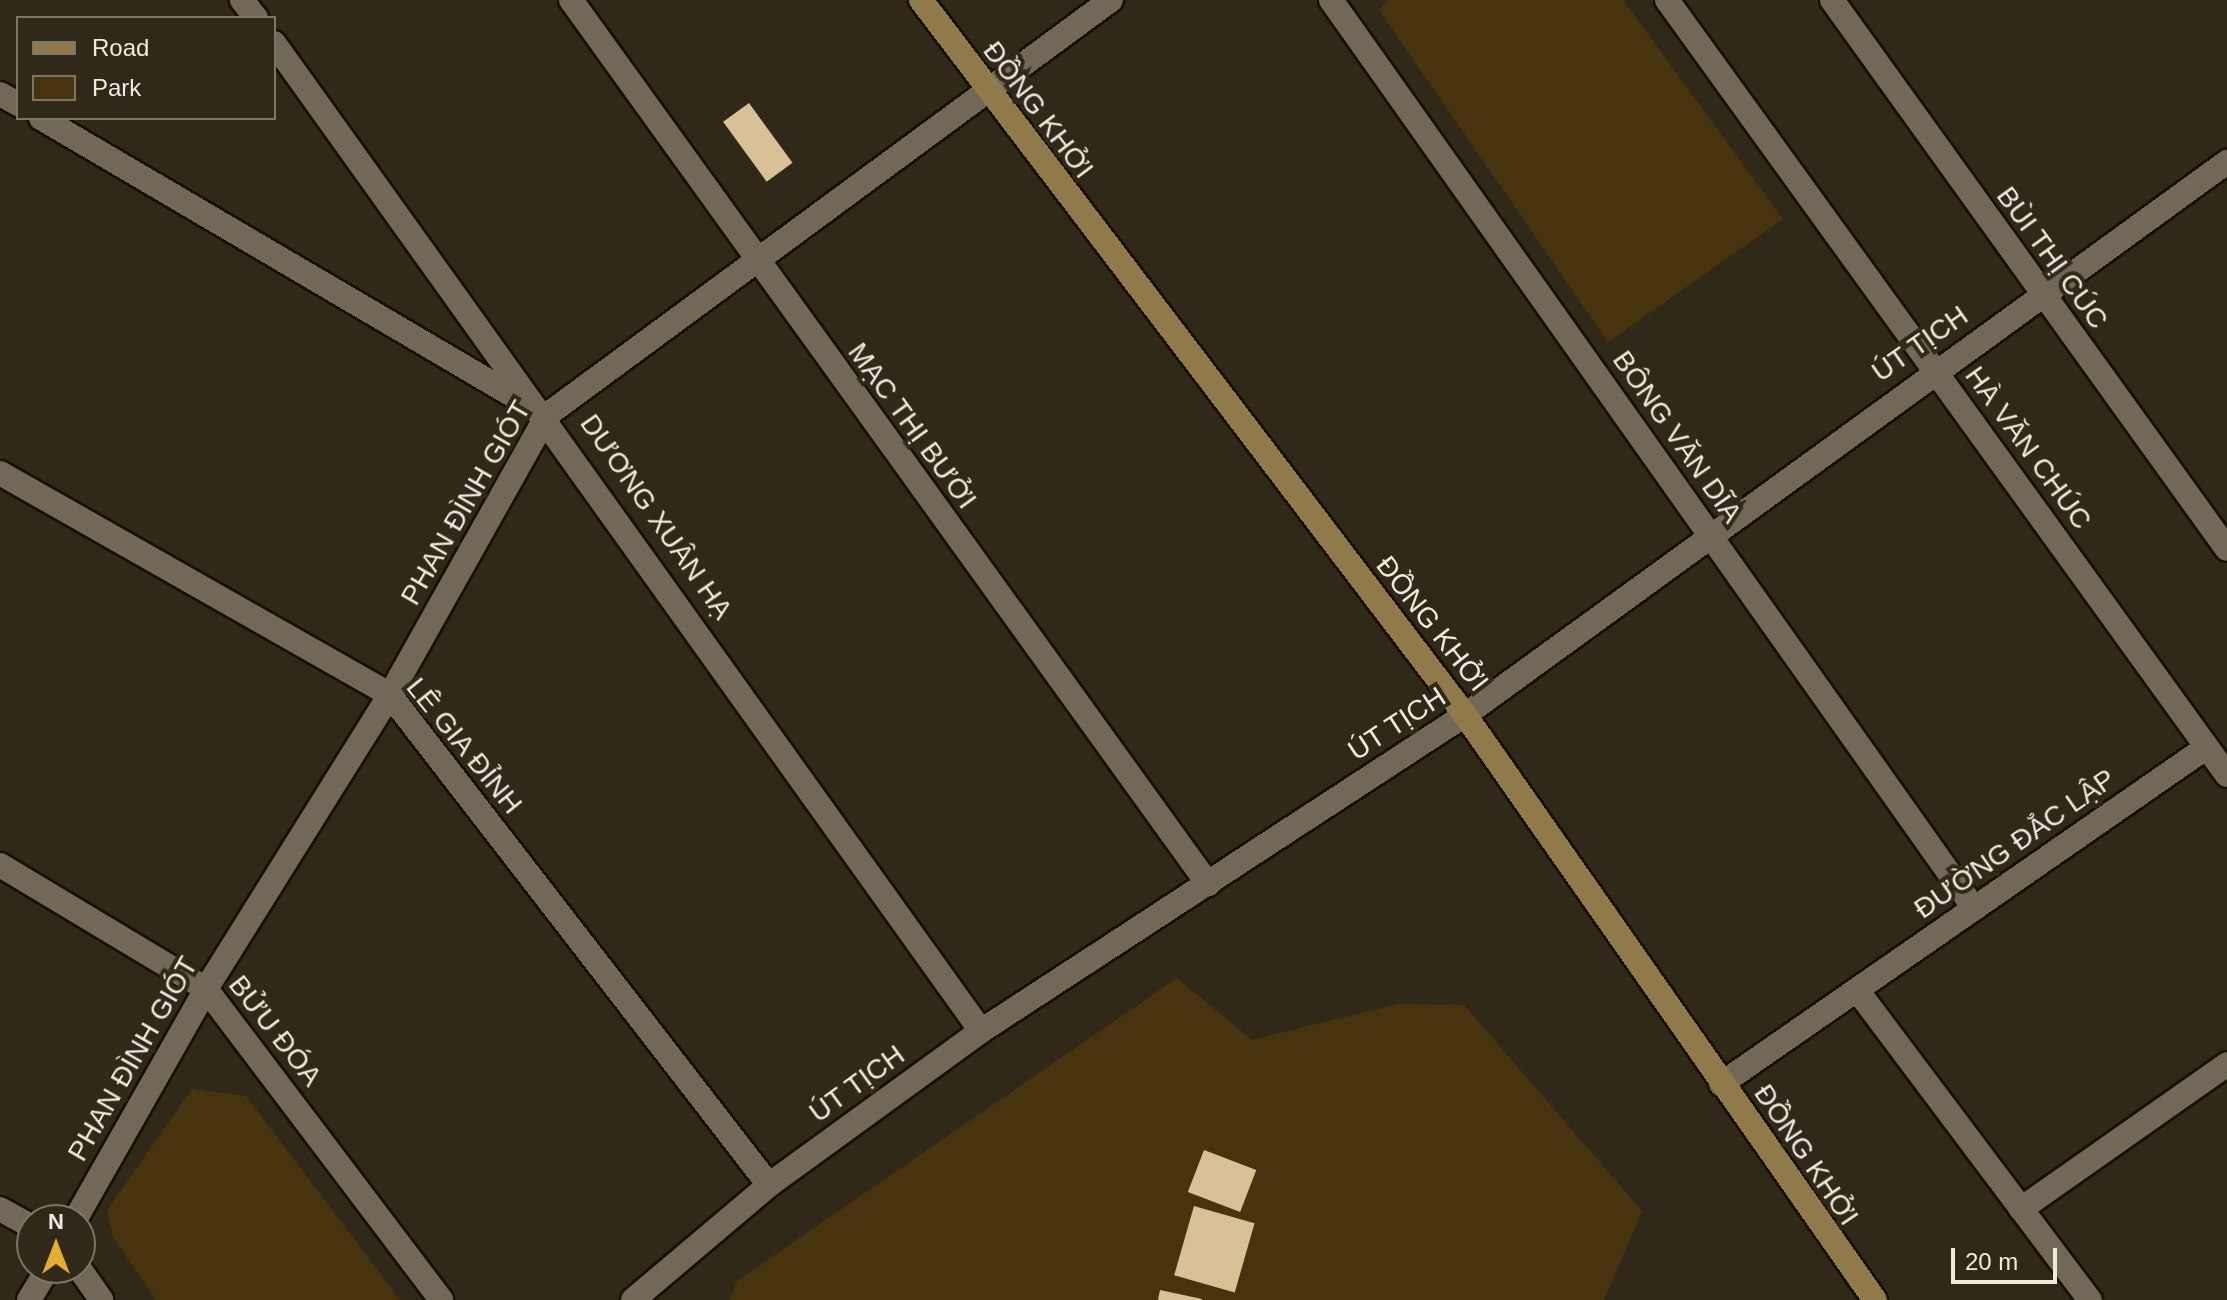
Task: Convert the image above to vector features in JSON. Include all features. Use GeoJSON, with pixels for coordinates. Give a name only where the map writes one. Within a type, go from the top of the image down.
{"type":"FeatureCollection","features":[{"type":"Feature","properties":{"kind":"street"},"geometry":{"type":"LineString","coordinates":[[242,0],[254,16]]}},
{"type":"Feature","properties":{"kind":"street","name":"MẠC THỊ BƯỞI"},"geometry":{"type":"LineString","coordinates":[[571,0],[755,261],[1208,884]]}},
{"type":"Feature","properties":{"kind":"street","name":"ĐỒNG KHỞI"},"geometry":{"type":"LineString","coordinates":[[921,0],[985,92],[1465,715],[1875,1300]]}},
{"type":"Feature","properties":{"kind":"street","name":"PHAN ĐÌNH GIÓT"},"geometry":{"type":"LineString","coordinates":[[84,1204],[206,989],[390,695],[547,415],[1111,0]]}},
{"type":"Feature","properties":{"kind":"street","name":"BÔNG VĂN DĨA"},"geometry":{"type":"LineString","coordinates":[[1331,0],[1974,908]]}},
{"type":"Feature","properties":{"kind":"street","name":"HÀ VĂN CHÚC"},"geometry":{"type":"LineString","coordinates":[[1667,0],[2227,775]]}},
{"type":"Feature","properties":{"kind":"street","name":"BÙI THỊ CÚC"},"geometry":{"type":"LineString","coordinates":[[1832,0],[2041,297],[2227,549]]}},
{"type":"Feature","properties":{"kind":"street","name":"DƯƠNG XUÂN HẠ"},"geometry":{"type":"LineString","coordinates":[[276,46],[547,415],[981,1031]]}},
{"type":"Feature","properties":{"kind":"street"},"geometry":{"type":"LineString","coordinates":[[44,120],[547,415]]}},
{"type":"Feature","properties":{"kind":"street","name":"ÚT TỊCH"},"geometry":{"type":"LineString","coordinates":[[633,1300],[661,1290],[769,1185],[981,1031],[1465,715],[1709,533],[2227,162]]}},
{"type":"Feature","properties":{"kind":"street","name":"LÊ GIA ĐỈNH"},"geometry":{"type":"LineString","coordinates":[[0,473],[390,695],[769,1185]]}},
{"type":"Feature","properties":{"kind":"street","name":"ĐƯỜNG ĐẮC LẬP"},"geometry":{"type":"LineString","coordinates":[[1721,1084],[2207,747]]}},
{"type":"Feature","properties":{"kind":"street","name":"BỬU ĐÓA"},"geometry":{"type":"LineString","coordinates":[[0,865],[206,989],[441,1300]]}},
{"type":"Feature","properties":{"kind":"street"},"geometry":{"type":"LineString","coordinates":[[1857,990],[2090,1300]]}},
{"type":"Feature","properties":{"kind":"street"},"geometry":{"type":"LineString","coordinates":[[2021,1209],[2227,1064]]}},
{"type":"Feature","properties":{"kind":"green space"},"geometry":{"type":"Polygon","coordinates":[[[1388,0],[1623,0],[1783,219],[1608,342],[1379,10],[1388,0]]]}},
{"type":"Feature","properties":{"kind":"green space"},"geometry":{"type":"Polygon","coordinates":[[[1177,978],[1252,1040],[1397,1004],[1464,1005],[1642,1211],[1604,1300],[730,1300],[737,1281],[1177,978]]]}},
{"type":"Feature","properties":{"kind":"green space"},"geometry":{"type":"Polygon","coordinates":[[[192,1089],[246,1096],[400,1300],[156,1300],[113,1237],[107,1210],[192,1089]]]}},
{"type":"Feature","properties":{"kind":"building"},"geometry":{"type":"Polygon","coordinates":[[[749,103],[792,163],[767,182],[723,122],[749,103]]]}},
{"type":"Feature","properties":{"kind":"building"},"geometry":{"type":"Polygon","coordinates":[[[1204,1150],[1256,1170],[1240,1212],[1188,1192],[1204,1150]]]}},
{"type":"Feature","properties":{"kind":"building"},"geometry":{"type":"Polygon","coordinates":[[[1194,1206],[1255,1223],[1235,1293],[1174,1275],[1194,1206]]]}},
{"type":"Feature","properties":{"kind":"building"},"geometry":{"type":"Polygon","coordinates":[[[1160,1290],[1202,1299],[1202,1300],[1158,1300],[1160,1290]]]}}]}
